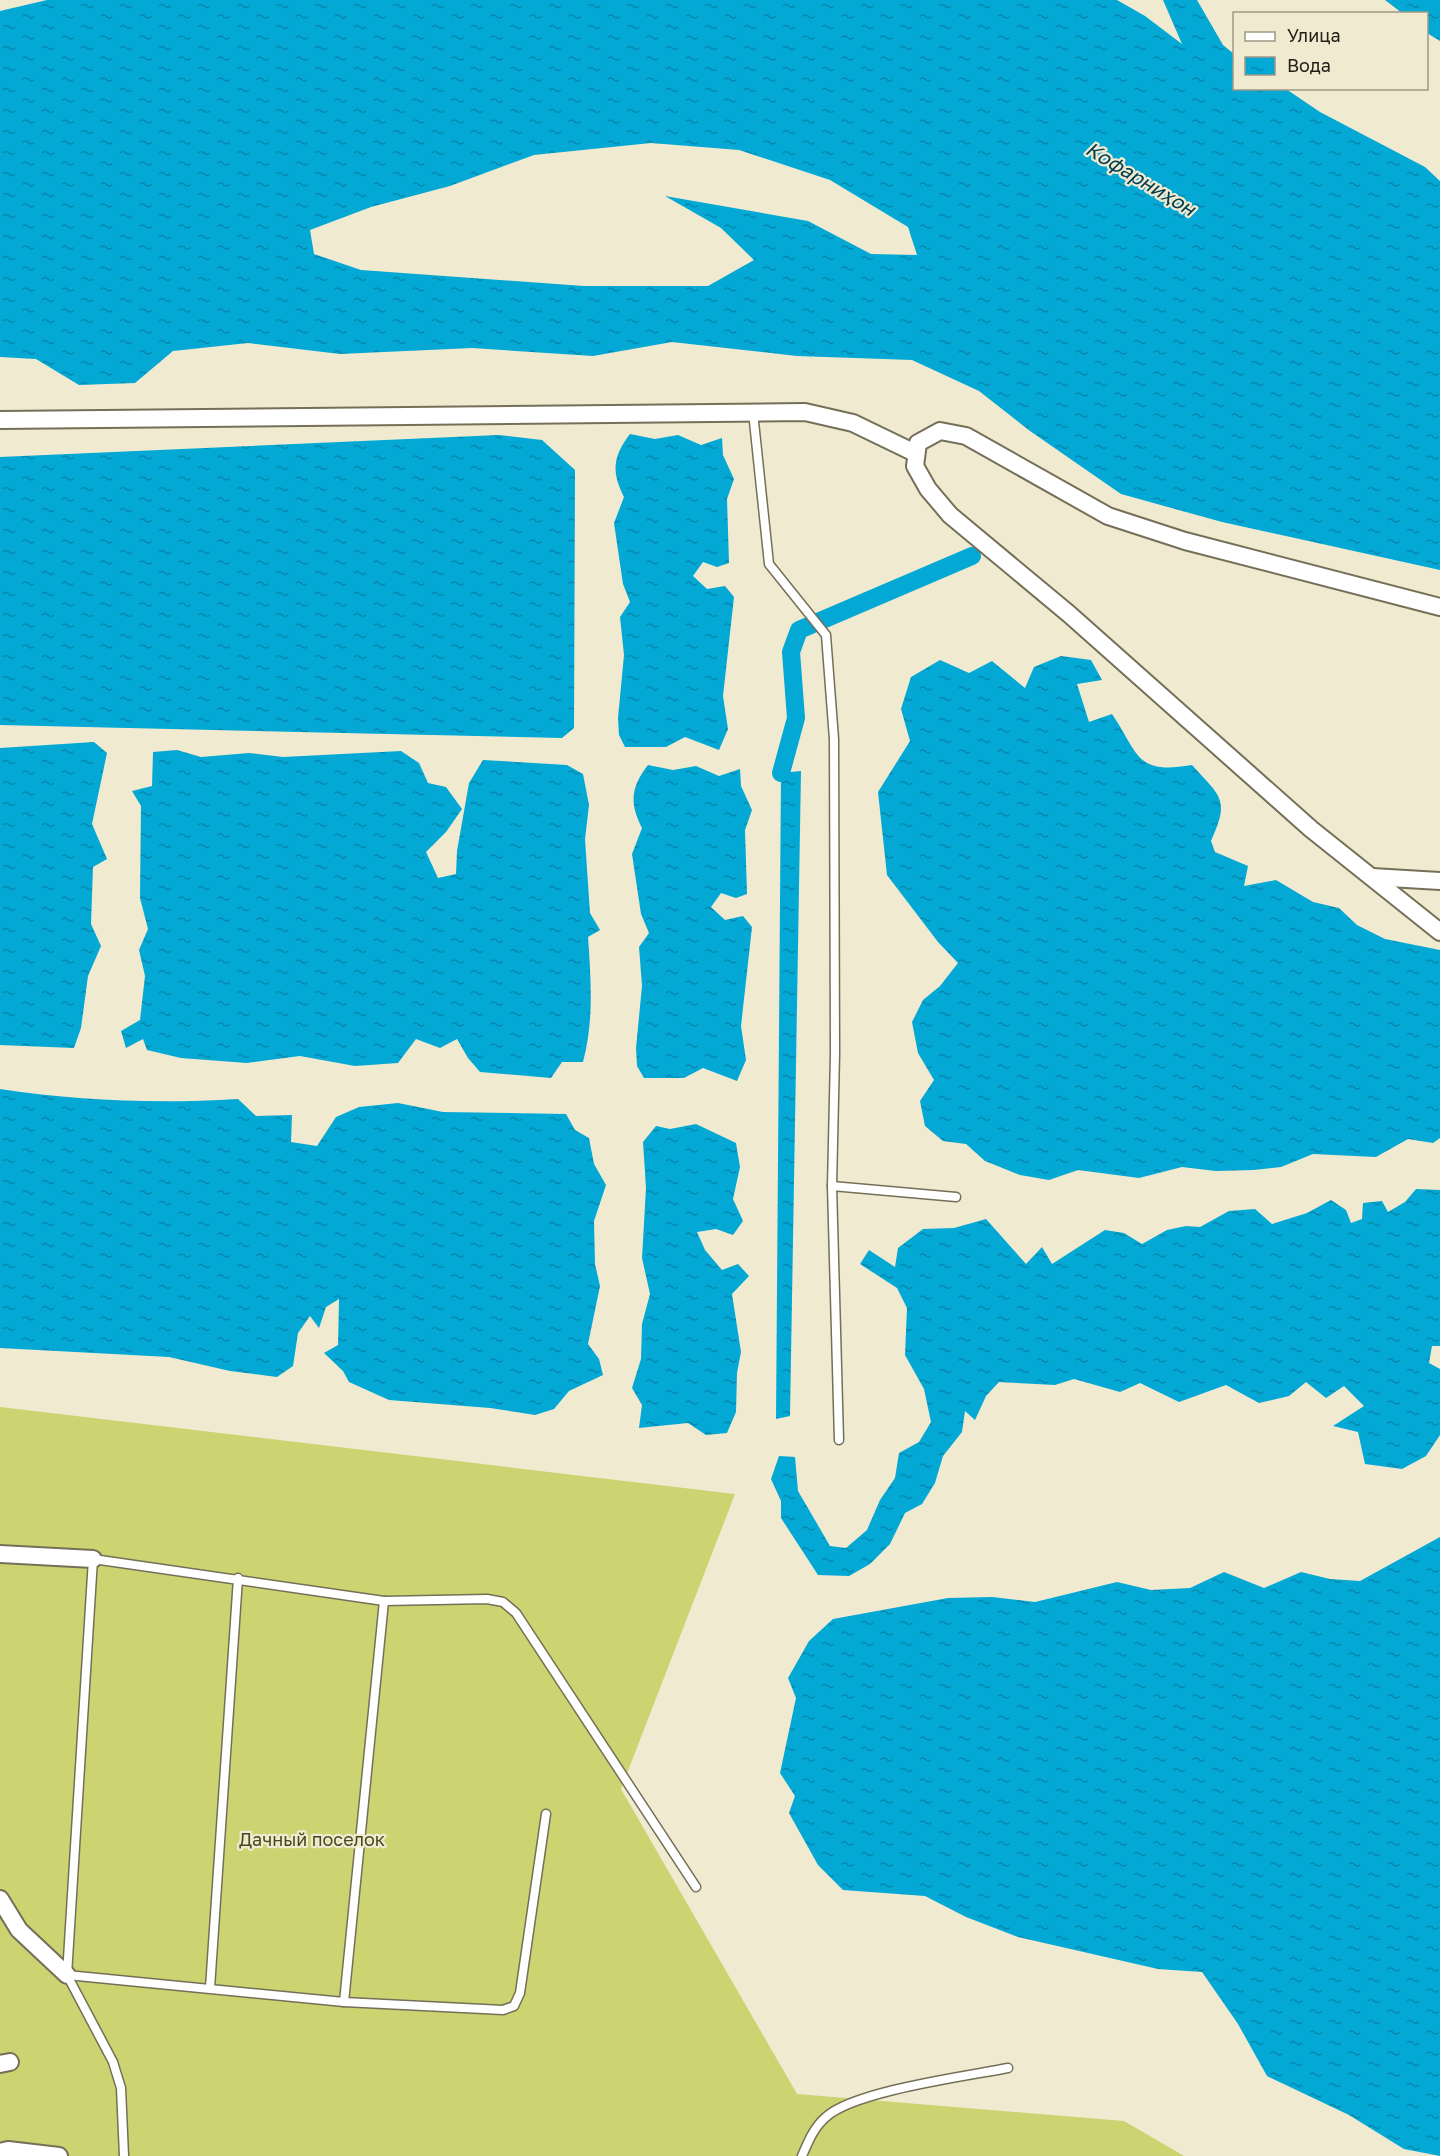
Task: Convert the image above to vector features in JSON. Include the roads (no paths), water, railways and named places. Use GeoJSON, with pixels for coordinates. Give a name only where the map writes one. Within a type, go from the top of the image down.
{"type":"FeatureCollection","features":[{"type":"Feature","properties":{"kind":"street"},"geometry":{"type":"LineString","coordinates":[[0,420],[805,412],[853,423],[915,453]]}},
{"type":"Feature","properties":{"kind":"street"},"geometry":{"type":"LineString","coordinates":[[1440,607],[1185,541],[1108,516],[966,436],[940,431],[918,442],[915,466],[928,489],[950,515],[1069,614],[1311,829],[1440,932]]}},
{"type":"Feature","properties":{"kind":"street"},"geometry":{"type":"LineString","coordinates":[[1372,877],[1440,882]]}},
{"type":"Feature","properties":{"kind":"street"},"geometry":{"type":"LineString","coordinates":[[0,1554],[93,1559]]}},
{"type":"Feature","properties":{"kind":"street"},"geometry":{"type":"LineString","coordinates":[[0,1899],[19,1930],[67,1975]]}},
{"type":"Feature","properties":{"kind":"street"},"geometry":{"type":"LineString","coordinates":[[0,2152],[8,2150],[59,2156]]}},
{"type":"Feature","properties":{"kind":"lane"},"geometry":{"type":"LineString","coordinates":[[753,412],[769,564],[826,635],[834,739],[835,1054],[832,1186],[839,1440]]}},
{"type":"Feature","properties":{"kind":"lane"},"geometry":{"type":"LineString","coordinates":[[832,1186],[956,1197]]}},
{"type":"Feature","properties":{"kind":"lane"},"geometry":{"type":"LineString","coordinates":[[124,2156],[121,2088],[113,2062],[67,1975],[93,1559],[238,1578],[384,1601],[487,1599],[504,1602],[516,1612],[696,1887]]}},
{"type":"Feature","properties":{"kind":"lane"},"geometry":{"type":"LineString","coordinates":[[210,1988],[238,1578]]}},
{"type":"Feature","properties":{"kind":"lane"},"geometry":{"type":"LineString","coordinates":[[344,2002],[384,1601]]}},
{"type":"Feature","properties":{"kind":"lane"},"geometry":{"type":"LineString","coordinates":[[67,1975],[344,2002],[503,2010],[514,2006],[520,1993],[546,1814]]}},
{"type":"Feature","properties":{"kind":"lane"},"geometry":{"type":"LineString","coordinates":[[802,2156],[812,2135],[825,2118],[848,2103],[1008,2067]]}},
{"type":"Feature","properties":{"kind":"water","name":"Кофарниҳон"},"geometry":{"type":"Polygon","coordinates":[[[47,0],[1117,0],[1145,16],[1182,44],[1163,0],[1197,0],[1223,45],[1233,53],[1233,90],[1287,90],[1320,112],[1425,167],[1440,181],[1440,570],[1222,522],[1121,494],[1030,431],[979,391],[912,360],[797,356],[672,342],[593,356],[472,348],[340,354],[248,343],[173,351],[135,383],[79,385],[36,359],[0,357],[0,11],[47,0]],[[651,143],[534,155],[450,186],[371,207],[310,230],[314,254],[361,270],[584,286],[708,286],[754,260],[721,228],[665,196],[808,221],[871,254],[917,255],[908,227],[830,180],[739,150],[651,143]]]}},
{"type":"Feature","properties":{"kind":"water"},"geometry":{"type":"Polygon","coordinates":[[[1385,0],[1440,0],[1440,41],[1428,34],[1428,12],[1401,12],[1385,0]]]}},
{"type":"Feature","properties":{"kind":"water"},"geometry":{"type":"Polygon","coordinates":[[[630,434],[655,439],[678,435],[701,445],[722,438],[723,455],[734,479],[727,499],[729,563],[717,567],[703,562],[693,576],[707,589],[725,586],[734,597],[723,696],[728,729],[719,750],[685,737],[666,747],[625,747],[619,735],[618,718],[624,655],[620,617],[630,602],[623,584],[614,523],[624,497],[617,480],[616,464],[620,450],[630,434]]]}},
{"type":"Feature","properties":{"kind":"water"},"geometry":{"type":"Polygon","coordinates":[[[499,435],[542,440],[575,470],[574,728],[562,738],[0,725],[0,457],[499,435]]]}},
{"type":"Feature","properties":{"kind":"water"},"geometry":{"type":"Polygon","coordinates":[[[1061,656],[1091,660],[1102,680],[1077,684],[1089,722],[1112,714],[1134,750],[1149,764],[1159,767],[1192,765],[1210,784],[1216,792],[1221,807],[1217,827],[1211,841],[1215,852],[1248,866],[1244,886],[1276,880],[1313,902],[1339,908],[1357,925],[1385,939],[1440,950],[1440,1138],[1433,1143],[1408,1139],[1376,1157],[1313,1154],[1281,1167],[1216,1171],[1182,1167],[1139,1178],[1078,1170],[1049,1180],[1020,1175],[985,1161],[966,1144],[943,1141],[925,1126],[920,1101],[934,1080],[918,1053],[912,1022],[923,1000],[940,986],[958,963],[938,942],[887,875],[878,792],[910,741],[901,709],[911,677],[940,660],[969,673],[992,661],[1025,688],[1034,667],[1061,656]]]}},
{"type":"Feature","properties":{"kind":"water"},"geometry":{"type":"Polygon","coordinates":[[[94,742],[107,753],[92,824],[107,859],[93,867],[91,924],[101,946],[88,976],[81,1028],[74,1048],[0,1045],[0,748],[94,742]]]}},
{"type":"Feature","properties":{"kind":"water"},"geometry":{"type":"Polygon","coordinates":[[[177,750],[201,757],[249,753],[283,757],[401,751],[419,763],[428,783],[446,787],[462,809],[446,832],[426,852],[438,878],[456,874],[457,851],[469,783],[483,760],[567,765],[583,774],[589,805],[585,839],[590,913],[600,930],[588,937],[590,1016],[583,1062],[562,1062],[551,1078],[480,1072],[468,1058],[457,1039],[440,1048],[416,1039],[398,1063],[355,1066],[300,1056],[247,1063],[181,1058],[147,1050],[143,1039],[126,1048],[121,1031],[140,1020],[145,976],[139,950],[148,929],[140,898],[141,806],[132,791],[152,786],[153,752],[177,750]]]}},
{"type":"Feature","properties":{"kind":"water"},"geometry":{"type":"Polygon","coordinates":[[[648,765],[673,770],[696,766],[719,776],[740,769],[741,786],[752,810],[745,830],[747,894],[736,898],[721,893],[711,907],[725,920],[743,916],[752,927],[741,1026],[746,1060],[737,1081],[703,1068],[684,1078],[644,1078],[637,1066],[636,1048],[642,986],[639,947],[649,933],[641,914],[632,854],[642,828],[635,811],[634,795],[638,781],[648,765]]]}},
{"type":"Feature","properties":{"kind":"water"},"geometry":{"type":"Polygon","coordinates":[[[801,771],[790,1416],[776,1419],[781,773],[801,771]]]}},
{"type":"Feature","properties":{"kind":"water"},"geometry":{"type":"Polygon","coordinates":[[[0,1089],[119,1100],[238,1099],[256,1116],[292,1115],[291,1142],[317,1146],[336,1117],[359,1107],[398,1103],[443,1112],[566,1114],[575,1130],[589,1138],[594,1164],[606,1185],[594,1221],[595,1264],[600,1286],[588,1344],[599,1359],[603,1375],[569,1391],[554,1409],[535,1415],[490,1408],[389,1400],[349,1382],[343,1371],[324,1353],[338,1345],[339,1299],[326,1307],[319,1328],[310,1316],[298,1333],[293,1366],[277,1377],[230,1371],[169,1357],[0,1348],[0,1089]]]}},
{"type":"Feature","properties":{"kind":"water"},"geometry":{"type":"Polygon","coordinates":[[[696,1124],[736,1143],[740,1167],[733,1199],[743,1221],[733,1235],[716,1229],[697,1232],[705,1250],[722,1270],[738,1264],[749,1276],[732,1294],[741,1352],[737,1373],[736,1412],[727,1433],[706,1435],[688,1423],[639,1428],[642,1405],[632,1388],[641,1359],[642,1324],[650,1294],[642,1258],[646,1188],[643,1142],[656,1126],[670,1129],[696,1124]]]}},
{"type":"Feature","properties":{"kind":"water"},"geometry":{"type":"Polygon","coordinates":[[[1416,1189],[1440,1190],[1440,1346],[1432,1346],[1429,1363],[1440,1369],[1440,1435],[1426,1456],[1402,1469],[1365,1464],[1358,1432],[1333,1426],[1364,1406],[1344,1386],[1326,1398],[1306,1382],[1289,1396],[1259,1403],[1226,1385],[1179,1402],[1140,1383],[1120,1392],[1074,1379],[1055,1385],[999,1382],[986,1396],[975,1420],[965,1411],[962,1432],[943,1456],[935,1483],[922,1504],[905,1513],[890,1544],[870,1564],[849,1576],[818,1575],[781,1518],[781,1501],[771,1479],[779,1456],[795,1457],[798,1491],[830,1546],[846,1548],[867,1530],[880,1500],[895,1478],[899,1453],[919,1442],[931,1422],[924,1389],[905,1355],[907,1308],[897,1288],[860,1264],[869,1250],[895,1267],[898,1248],[923,1229],[954,1228],[986,1219],[1026,1264],[1042,1247],[1052,1264],[1105,1230],[1124,1233],[1142,1244],[1167,1230],[1186,1226],[1200,1227],[1229,1211],[1255,1209],[1272,1224],[1307,1213],[1331,1200],[1346,1210],[1351,1223],[1362,1219],[1363,1203],[1382,1201],[1388,1212],[1405,1202],[1416,1189]]]}},
{"type":"Feature","properties":{"kind":"water"},"geometry":{"type":"Polygon","coordinates":[[[1440,1537],[1440,2156],[1404,2149],[1349,2115],[1267,2076],[1238,2024],[1202,1972],[1158,1969],[1018,1937],[966,1917],[925,1896],[843,1890],[818,1865],[789,1813],[795,1796],[780,1773],[796,1698],[788,1678],[809,1641],[833,1619],[948,1598],[992,1597],[1035,1602],[1117,1582],[1151,1590],[1190,1588],[1224,1572],[1264,1588],[1301,1572],[1330,1579],[1360,1581],[1440,1537]]]}},
{"type":"Feature","properties":{"kind":"waterway"},"geometry":{"type":"LineString","coordinates":[[781,773],[796,718],[791,652],[799,630],[972,556]]}},
{"type":"Feature","properties":{"kind":"park label","name":"Дачный поселок"},"geometry":{"type":"Point","coordinates":[312,1839]}}]}
